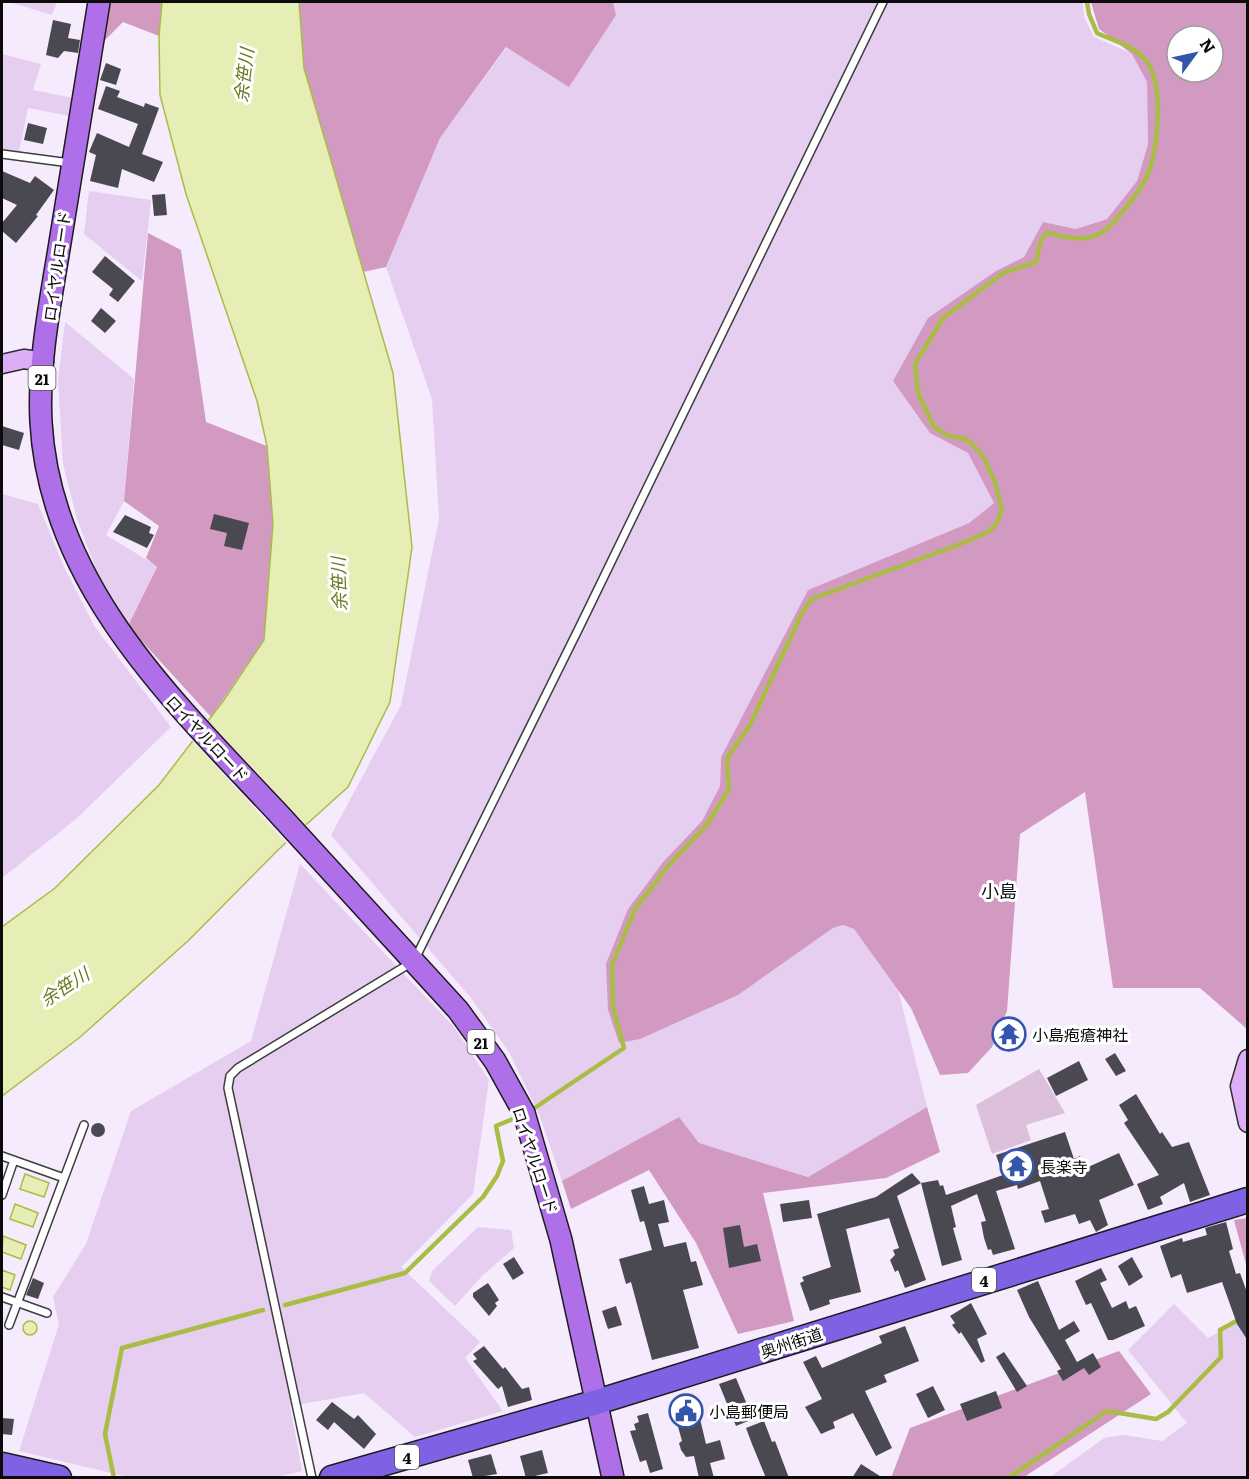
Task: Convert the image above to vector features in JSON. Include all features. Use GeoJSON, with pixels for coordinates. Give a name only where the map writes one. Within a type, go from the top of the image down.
{"type":"FeatureCollection","features":[{"type":"Feature","properties":{"kind":"highway","name":"奥州街道"},"geometry":{"type":"LineString","coordinates":[[332,1478],[597,1402],[1248,1200]]}},
{"type":"Feature","properties":{"kind":"highway"},"geometry":{"type":"LineString","coordinates":[[2,1465],[59,1478]]}},
{"type":"Feature","properties":{"kind":"main road","name":"ロイヤルロード"},"geometry":{"type":"LineString","coordinates":[[99,2],[72,164],[44,362],[41,411],[44,456],[53,495],[69,540],[106,613],[131,650],[188,717],[458,1010],[495,1061],[524,1113],[561,1240],[613,1478]]}},
{"type":"Feature","properties":{"kind":"street"},"geometry":{"type":"LineString","coordinates":[[2,364],[24,359],[44,362]]}},
{"type":"Feature","properties":{"kind":"street"},"geometry":{"type":"LineString","coordinates":[[1248,1059],[1240,1086],[1248,1123]]}},
{"type":"Feature","properties":{"kind":"lane"},"geometry":{"type":"LineString","coordinates":[[312,1478],[228,1088],[230,1076],[238,1068],[414,961],[586,615],[883,2]]}},
{"type":"Feature","properties":{"kind":"lane"},"geometry":{"type":"LineString","coordinates":[[2,154],[72,164]]}},
{"type":"Feature","properties":{"kind":"lane"},"geometry":{"type":"LineString","coordinates":[[9,1325],[84,1125]]}},
{"type":"Feature","properties":{"kind":"lane"},"geometry":{"type":"LineString","coordinates":[[2,1156],[64,1178]]}},
{"type":"Feature","properties":{"kind":"lane"},"geometry":{"type":"LineString","coordinates":[[2,1195],[14,1160]]}},
{"type":"Feature","properties":{"kind":"lane"},"geometry":{"type":"LineString","coordinates":[[2,1297],[47,1313]]}},
{"type":"Feature","properties":{"kind":"shaded area"},"geometry":{"type":"Polygon","coordinates":[[[9,2],[57,2],[52,15],[9,2]]]}},
{"type":"Feature","properties":{"kind":"shaded area"},"geometry":{"type":"Polygon","coordinates":[[[110,2],[162,2],[159,36],[123,22],[103,42],[110,2]]]}},
{"type":"Feature","properties":{"kind":"shaded area"},"geometry":{"type":"Polygon","coordinates":[[[299,2],[613,2],[616,15],[569,87],[506,47],[440,138],[386,267],[363,272],[304,68],[299,2]]]}},
{"type":"Feature","properties":{"kind":"shaded area"},"geometry":{"type":"Polygon","coordinates":[[[613,2],[1083,2],[1084,17],[1094,37],[1133,54],[1147,82],[1148,144],[1137,181],[1107,219],[1076,229],[1043,222],[1024,257],[996,271],[930,433],[968,453],[994,503],[969,523],[808,590],[721,757],[720,786],[702,821],[663,862],[628,909],[738,995],[833,928],[843,925],[854,929],[898,989],[927,1107],[808,1177],[699,1143],[679,1117],[562,1181],[539,1114],[509,1052],[471,998],[331,835],[401,705],[439,519],[432,399],[386,267],[440,138],[507,47],[616,15],[613,2]]]}},
{"type":"Feature","properties":{"kind":"shaded area"},"geometry":{"type":"Polygon","coordinates":[[[1091,2],[1247,2],[1247,1029],[1200,988],[1113,988],[1085,792],[1020,834],[1007,1011],[992,1047],[968,1073],[940,1075],[911,1008],[854,929],[843,925],[833,928],[738,995],[640,1039],[619,1043],[608,1010],[606,964],[628,909],[663,862],[702,821],[720,786],[721,757],[808,590],[969,523],[994,503],[968,453],[930,433],[893,381],[928,318],[996,271],[1024,257],[1043,222],[1076,229],[1107,219],[1137,181],[1148,144],[1147,82],[1132,54],[1099,29],[1091,2]]]}},
{"type":"Feature","properties":{"kind":"shaded area"},"geometry":{"type":"Polygon","coordinates":[[[2,54],[41,64],[33,90],[74,98],[70,116],[28,108],[19,152],[2,150],[2,54]]]}},
{"type":"Feature","properties":{"kind":"shaded area"},"geometry":{"type":"Polygon","coordinates":[[[89,191],[151,200],[142,281],[84,234],[89,191]]]}},
{"type":"Feature","properties":{"kind":"shaded area"},"geometry":{"type":"Polygon","coordinates":[[[148,233],[181,250],[206,422],[267,446],[273,524],[264,640],[211,717],[128,626],[157,567],[146,558],[159,526],[124,501],[148,233]]]}},
{"type":"Feature","properties":{"kind":"shaded area"},"geometry":{"type":"Polygon","coordinates":[[[65,322],[134,379],[124,501],[106,535],[157,566],[128,626],[99,577],[77,519],[63,464],[58,380],[65,322]]]}},
{"type":"Feature","properties":{"kind":"shaded area"},"geometry":{"type":"Polygon","coordinates":[[[2,494],[38,504],[64,567],[95,627],[171,727],[76,819],[2,878],[2,494]]]}},
{"type":"Feature","properties":{"kind":"shaded area"},"geometry":{"type":"Polygon","coordinates":[[[300,864],[454,1027],[489,1080],[473,1194],[401,1267],[480,1342],[465,1358],[503,1411],[415,1437],[364,1393],[290,1406],[302,1471],[277,1477],[128,1477],[19,1451],[59,1324],[53,1297],[86,1244],[131,1111],[251,1041],[300,864]]]}},
{"type":"Feature","properties":{"kind":"shaded area"},"geometry":{"type":"Polygon","coordinates":[[[1039,1069],[1065,1113],[1026,1125],[1031,1140],[992,1154],[976,1105],[1039,1069]]]}},
{"type":"Feature","properties":{"kind":"shaded area"},"geometry":{"type":"Polygon","coordinates":[[[927,1107],[940,1152],[886,1178],[763,1193],[794,1321],[738,1334],[696,1243],[649,1170],[571,1209],[562,1181],[679,1117],[699,1143],[808,1177],[927,1107]]]}},
{"type":"Feature","properties":{"kind":"shaded area"},"geometry":{"type":"Polygon","coordinates":[[[1248,1218],[1247,1268],[1234,1220],[1248,1218]]]}},
{"type":"Feature","properties":{"kind":"shaded area"},"geometry":{"type":"Polygon","coordinates":[[[478,1227],[511,1230],[514,1248],[483,1275],[455,1306],[429,1281],[432,1271],[478,1227]]]}},
{"type":"Feature","properties":{"kind":"shaded area"},"geometry":{"type":"Polygon","coordinates":[[[1174,1304],[1208,1338],[1247,1317],[1247,1477],[1049,1478],[1104,1438],[1124,1435],[1162,1441],[1187,1423],[1128,1350],[1174,1304]]]}},
{"type":"Feature","properties":{"kind":"shaded area"},"geometry":{"type":"Polygon","coordinates":[[[1119,1351],[1151,1394],[1024,1477],[891,1478],[910,1428],[1119,1351]]]}},
{"type":"Feature","properties":{"kind":"water","name":"余笹川"},"geometry":{"type":"Polygon","coordinates":[[[162,2],[299,2],[304,68],[393,373],[412,547],[390,702],[348,787],[279,849],[189,940],[79,1038],[2,1096],[2,927],[55,888],[159,785],[224,700],[264,640],[273,524],[267,446],[257,401],[186,194],[160,95],[159,36],[162,2]]]}},
{"type":"Feature","properties":{"kind":"water"},"geometry":{"type":"Polygon","coordinates":[[[25,1174],[49,1183],[44,1197],[20,1189],[25,1174]]]}},
{"type":"Feature","properties":{"kind":"water"},"geometry":{"type":"Polygon","coordinates":[[[15,1204],[38,1213],[33,1227],[10,1219],[15,1204]]]}},
{"type":"Feature","properties":{"kind":"water"},"geometry":{"type":"Polygon","coordinates":[[[3,1236],[26,1245],[21,1259],[2,1252],[3,1236]]]}},
{"type":"Feature","properties":{"kind":"water"},"geometry":{"type":"Polygon","coordinates":[[[2,1270],[15,1275],[10,1290],[2,1287],[2,1270]]]}},
{"type":"Feature","properties":{"kind":"water"},"geometry":{"type":"Polygon","coordinates":[[[30,1321],[35,1323],[37,1328],[35,1333],[30,1335],[25,1333],[23,1328],[25,1323],[30,1321]]]}},
{"type":"Feature","properties":{"kind":"pier"},"geometry":{"type":"Polygon","coordinates":[[[206,718],[308,827],[288,845],[191,739],[206,718]]]}},
{"type":"Feature","properties":{"kind":"building"},"geometry":{"type":"Polygon","coordinates":[[[53,20],[71,24],[68,38],[80,40],[78,53],[64,51],[58,58],[46,55],[53,20]]]}},
{"type":"Feature","properties":{"kind":"building"},"geometry":{"type":"Polygon","coordinates":[[[106,63],[121,69],[116,85],[100,80],[106,63]]]}},
{"type":"Feature","properties":{"kind":"building"},"geometry":{"type":"Polygon","coordinates":[[[106,86],[120,91],[117,97],[144,107],[145,103],[159,108],[142,154],[163,162],[154,182],[122,169],[118,188],[90,181],[96,155],[89,152],[97,133],[129,147],[138,124],[98,109],[106,86]]]}},
{"type":"Feature","properties":{"kind":"building"},"geometry":{"type":"Polygon","coordinates":[[[28,123],[47,128],[43,144],[24,140],[28,123]]]}},
{"type":"Feature","properties":{"kind":"building"},"geometry":{"type":"Polygon","coordinates":[[[2,171],[30,183],[35,176],[54,190],[36,215],[38,216],[16,243],[2,231],[2,223],[17,205],[2,198],[2,171]]]}},
{"type":"Feature","properties":{"kind":"building"},"geometry":{"type":"Polygon","coordinates":[[[165,194],[167,215],[154,216],[152,195],[165,194]]]}},
{"type":"Feature","properties":{"kind":"building"},"geometry":{"type":"Polygon","coordinates":[[[105,256],[135,281],[118,302],[109,295],[113,289],[92,272],[105,256]]]}},
{"type":"Feature","properties":{"kind":"building"},"geometry":{"type":"Polygon","coordinates":[[[101,308],[116,321],[105,333],[91,321],[101,308]]]}},
{"type":"Feature","properties":{"kind":"building"},"geometry":{"type":"Polygon","coordinates":[[[2,426],[24,433],[19,450],[2,445],[2,426]]]}},
{"type":"Feature","properties":{"kind":"building"},"geometry":{"type":"Polygon","coordinates":[[[214,514],[249,523],[242,550],[224,546],[227,533],[210,529],[214,514]]]}},
{"type":"Feature","properties":{"kind":"building"},"geometry":{"type":"Polygon","coordinates":[[[125,515],[151,527],[149,533],[154,535],[147,548],[113,532],[125,515]]]}},
{"type":"Feature","properties":{"kind":"building","name":"小島疱瘡神社"},"geometry":{"type":"Polygon","coordinates":[[[1012,1025],[1018,1036],[1006,1042],[1001,1031],[1012,1025]]]}},
{"type":"Feature","properties":{"kind":"building"},"geometry":{"type":"Polygon","coordinates":[[[1115,1053],[1126,1071],[1116,1076],[1105,1059],[1115,1053]]]}},
{"type":"Feature","properties":{"kind":"building"},"geometry":{"type":"Polygon","coordinates":[[[1079,1061],[1088,1080],[1056,1096],[1047,1078],[1079,1061]]]}},
{"type":"Feature","properties":{"kind":"building"},"geometry":{"type":"Polygon","coordinates":[[[1136,1094],[1160,1134],[1162,1132],[1172,1147],[1189,1142],[1210,1195],[1190,1202],[1184,1183],[1160,1197],[1163,1204],[1148,1210],[1137,1184],[1159,1175],[1124,1123],[1128,1120],[1119,1105],[1136,1094]]]}},
{"type":"Feature","properties":{"kind":"building"},"geometry":{"type":"Polygon","coordinates":[[[98,1123],[103,1125],[105,1130],[103,1135],[98,1137],[93,1135],[91,1130],[93,1125],[98,1123]]]}},
{"type":"Feature","properties":{"kind":"building"},"geometry":{"type":"Polygon","coordinates":[[[1065,1132],[1074,1159],[1080,1156],[1086,1168],[1119,1153],[1134,1185],[1099,1200],[1108,1225],[1096,1232],[1090,1220],[1079,1224],[1075,1214],[1045,1223],[1041,1211],[1049,1209],[1040,1181],[1018,1189],[1017,1185],[996,1191],[1015,1249],[993,1255],[991,1249],[988,1250],[984,1238],[981,1222],[986,1221],[977,1194],[951,1206],[956,1227],[953,1228],[962,1260],[942,1266],[921,1183],[938,1180],[940,1186],[943,1185],[946,1195],[1003,1175],[996,1155],[1065,1132]]]}},
{"type":"Feature","properties":{"kind":"building"},"geometry":{"type":"Polygon","coordinates":[[[912,1173],[921,1183],[897,1196],[926,1280],[905,1288],[898,1270],[895,1272],[890,1260],[895,1255],[893,1250],[899,1248],[889,1218],[846,1229],[861,1292],[829,1300],[830,1304],[810,1311],[800,1283],[804,1281],[802,1277],[831,1267],[817,1214],[876,1197],[912,1173]]]}},
{"type":"Feature","properties":{"kind":"building"},"geometry":{"type":"Polygon","coordinates":[[[644,1186],[649,1204],[664,1200],[669,1222],[658,1224],[664,1247],[686,1242],[691,1262],[696,1261],[703,1285],[683,1290],[699,1348],[652,1360],[631,1282],[626,1284],[619,1259],[652,1250],[644,1221],[640,1222],[631,1190],[644,1186]]]}},
{"type":"Feature","properties":{"kind":"building"},"geometry":{"type":"Polygon","coordinates":[[[809,1200],[812,1218],[783,1222],[780,1204],[809,1200]]]}},
{"type":"Feature","properties":{"kind":"building"},"geometry":{"type":"Polygon","coordinates":[[[1226,1222],[1233,1249],[1229,1251],[1236,1274],[1240,1273],[1248,1295],[1248,1341],[1237,1324],[1222,1282],[1187,1293],[1181,1274],[1171,1278],[1160,1246],[1182,1238],[1183,1242],[1207,1235],[1205,1228],[1226,1222]]]}},
{"type":"Feature","properties":{"kind":"building"},"geometry":{"type":"Polygon","coordinates":[[[740,1225],[744,1247],[757,1244],[761,1261],[729,1268],[723,1228],[740,1225]]]}},
{"type":"Feature","properties":{"kind":"building"},"geometry":{"type":"Polygon","coordinates":[[[514,1257],[524,1273],[513,1280],[503,1264],[514,1257]]]}},
{"type":"Feature","properties":{"kind":"building"},"geometry":{"type":"Polygon","coordinates":[[[1132,1257],[1143,1277],[1129,1286],[1118,1266],[1132,1257]]]}},
{"type":"Feature","properties":{"kind":"building"},"geometry":{"type":"Polygon","coordinates":[[[1101,1268],[1107,1280],[1100,1283],[1112,1308],[1126,1301],[1129,1309],[1136,1306],[1145,1326],[1113,1340],[1108,1340],[1091,1303],[1086,1305],[1075,1281],[1101,1268]]]}},
{"type":"Feature","properties":{"kind":"building"},"geometry":{"type":"Polygon","coordinates":[[[33,1278],[44,1283],[38,1299],[26,1295],[33,1278]]]}},
{"type":"Feature","properties":{"kind":"building"},"geometry":{"type":"Polygon","coordinates":[[[1038,1281],[1059,1330],[1074,1321],[1080,1331],[1065,1340],[1077,1362],[1093,1353],[1101,1367],[1089,1375],[1084,1368],[1063,1381],[1057,1371],[1061,1369],[1029,1317],[1017,1290],[1038,1281]]]}},
{"type":"Feature","properties":{"kind":"building"},"geometry":{"type":"Polygon","coordinates":[[[488,1283],[499,1300],[495,1303],[497,1306],[489,1316],[473,1297],[473,1293],[488,1283]]]}},
{"type":"Feature","properties":{"kind":"building"},"geometry":{"type":"Polygon","coordinates":[[[971,1303],[987,1334],[977,1339],[985,1361],[981,1363],[961,1332],[959,1334],[952,1325],[955,1323],[950,1316],[971,1303]]]}},
{"type":"Feature","properties":{"kind":"building"},"geometry":{"type":"Polygon","coordinates":[[[616,1306],[622,1325],[608,1329],[602,1311],[616,1306]]]}},
{"type":"Feature","properties":{"kind":"building"},"geometry":{"type":"Polygon","coordinates":[[[905,1326],[919,1361],[884,1375],[887,1382],[865,1391],[892,1448],[876,1456],[853,1413],[833,1422],[835,1428],[821,1434],[805,1407],[822,1399],[803,1362],[816,1356],[822,1368],[882,1343],[879,1336],[905,1326]]]}},
{"type":"Feature","properties":{"kind":"building"},"geometry":{"type":"Polygon","coordinates":[[[484,1346],[503,1369],[505,1367],[522,1389],[529,1387],[532,1400],[508,1407],[502,1386],[498,1389],[473,1361],[477,1359],[473,1354],[484,1346]]]}},
{"type":"Feature","properties":{"kind":"building"},"geometry":{"type":"Polygon","coordinates":[[[1004,1352],[1027,1386],[1017,1392],[996,1357],[1004,1352]]]}},
{"type":"Feature","properties":{"kind":"building"},"geometry":{"type":"Polygon","coordinates":[[[736,1378],[753,1419],[736,1426],[719,1384],[736,1378]]]}},
{"type":"Feature","properties":{"kind":"building"},"geometry":{"type":"Polygon","coordinates":[[[933,1386],[945,1410],[928,1418],[916,1394],[933,1386]]]}},
{"type":"Feature","properties":{"kind":"building"},"geometry":{"type":"Polygon","coordinates":[[[996,1391],[1002,1408],[967,1421],[960,1404],[996,1391]]]}},
{"type":"Feature","properties":{"kind":"building"},"geometry":{"type":"Polygon","coordinates":[[[695,1398],[706,1444],[720,1440],[725,1459],[710,1463],[714,1478],[699,1478],[694,1456],[686,1457],[679,1443],[682,1441],[672,1405],[695,1398]]]}},
{"type":"Feature","properties":{"kind":"building"},"geometry":{"type":"Polygon","coordinates":[[[332,1402],[354,1419],[358,1415],[376,1434],[364,1449],[334,1422],[328,1430],[316,1420],[332,1402]]]}},
{"type":"Feature","properties":{"kind":"building"},"geometry":{"type":"Polygon","coordinates":[[[648,1413],[663,1469],[650,1473],[646,1460],[640,1462],[630,1431],[636,1430],[634,1424],[639,1422],[637,1416],[648,1413]]]}},
{"type":"Feature","properties":{"kind":"building"},"geometry":{"type":"Polygon","coordinates":[[[2,1418],[14,1419],[12,1435],[2,1434],[2,1418]]]}},
{"type":"Feature","properties":{"kind":"building"},"geometry":{"type":"Polygon","coordinates":[[[764,1421],[772,1442],[775,1441],[789,1478],[766,1478],[746,1428],[764,1421]]]}},
{"type":"Feature","properties":{"kind":"building"},"geometry":{"type":"Polygon","coordinates":[[[542,1450],[548,1473],[526,1478],[520,1456],[542,1450]]]}},
{"type":"Feature","properties":{"kind":"building"},"geometry":{"type":"Polygon","coordinates":[[[491,1454],[497,1474],[473,1478],[468,1460],[491,1454]]]}},
{"type":"Feature","properties":{"kind":"building"},"geometry":{"type":"Polygon","coordinates":[[[861,1464],[883,1478],[852,1478],[861,1464]]]}},
{"type":"Feature","properties":{"kind":"waterway"},"geometry":{"type":"LineString","coordinates":[[530,1111],[624,1048],[613,1007],[612,965],[635,909],[668,866],[706,826],[729,789],[727,758],[750,725],[802,613],[812,599],[963,543],[990,531],[998,521],[1002,509],[995,482],[983,456],[968,440],[949,436],[934,427],[918,393],[915,364],[943,318],[1003,273],[1036,262],[1041,240],[1048,232],[1074,238],[1095,236],[1101,233],[1127,207],[1147,176],[1154,152],[1158,121],[1154,78],[1146,60],[1134,50],[1097,33],[1087,2]]}},
{"type":"Feature","properties":{"kind":"waterway"},"geometry":{"type":"LineString","coordinates":[[285,1305],[405,1273],[483,1197],[497,1176],[503,1161],[496,1126],[520,1116]]}},
{"type":"Feature","properties":{"kind":"waterway"},"geometry":{"type":"LineString","coordinates":[[114,1478],[105,1434],[122,1348],[263,1310]]}},
{"type":"Feature","properties":{"kind":"waterway"},"geometry":{"type":"LineString","coordinates":[[1008,1478],[1107,1411],[1156,1419],[1168,1412],[1221,1357],[1220,1330],[1240,1319]]}},
{"type":"Feature","properties":{"kind":"place","name":"小島疱瘡神社"},"geometry":{"type":"Point","coordinates":[1009,1034]}},
{"type":"Feature","properties":{"kind":"place","name":"長楽寺"},"geometry":{"type":"Point","coordinates":[1017,1166]}},
{"type":"Feature","properties":{"kind":"place","name":"小島郵便局"},"geometry":{"type":"Point","coordinates":[686,1411]}},
{"type":"Feature","properties":{"kind":"district","name":"小島"},"geometry":{"type":"Point","coordinates":[999,890]}}]}
